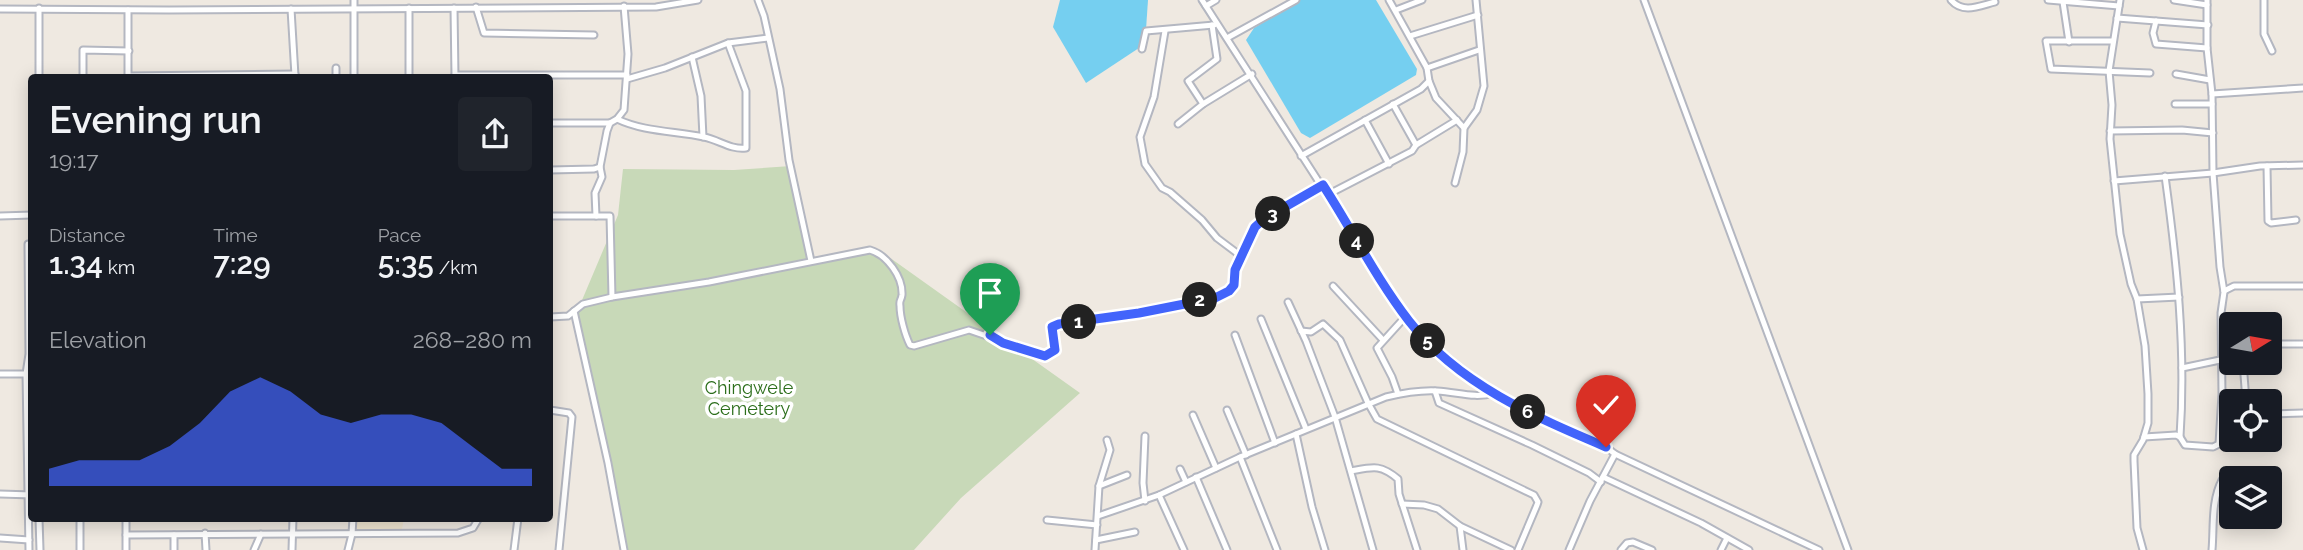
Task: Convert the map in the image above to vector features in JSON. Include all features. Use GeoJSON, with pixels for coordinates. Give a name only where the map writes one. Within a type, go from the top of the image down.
{"type":"FeatureCollection","features":[{"type":"Feature","properties":{"kind":"street"},"geometry":{"type":"LineString","coordinates":[[22,8],[23,0]]}},
{"type":"Feature","properties":{"kind":"street"},"geometry":{"type":"LineString","coordinates":[[219,10],[220,0]]}},
{"type":"Feature","properties":{"kind":"street"},"geometry":{"type":"LineString","coordinates":[[315,0],[315,9]]}},
{"type":"Feature","properties":{"kind":"street"},"geometry":{"type":"LineString","coordinates":[[354,0],[354,74]]}},
{"type":"Feature","properties":{"kind":"street"},"geometry":{"type":"LineString","coordinates":[[400,0],[400,8]]}},
{"type":"Feature","properties":{"kind":"street"},"geometry":{"type":"LineString","coordinates":[[508,0],[508,7]]}},
{"type":"Feature","properties":{"kind":"street"},"geometry":{"type":"LineString","coordinates":[[571,0],[571,8]]}},
{"type":"Feature","properties":{"kind":"street"},"geometry":{"type":"LineString","coordinates":[[0,9],[656,7],[698,0]]}},
{"type":"Feature","properties":{"kind":"street"},"geometry":{"type":"LineString","coordinates":[[758,0],[780,89],[796,200],[811,261]]}},
{"type":"Feature","properties":{"kind":"street"},"geometry":{"type":"LineString","coordinates":[[1216,0],[1204,3],[1215,25],[1252,74],[1301,156],[1329,194],[1406,316],[1424,338],[1494,393],[1539,418],[1606,447],[1615,454],[1819,550]]}},
{"type":"Feature","properties":{"kind":"street"},"geometry":{"type":"LineString","coordinates":[[1227,38],[1296,0]]}},
{"type":"Feature","properties":{"kind":"street"},"geometry":{"type":"LineString","coordinates":[[1389,0],[1427,68],[1429,81],[1441,105],[1464,128]]}},
{"type":"Feature","properties":{"kind":"street"},"geometry":{"type":"LineString","coordinates":[[1396,10],[1422,0]]}},
{"type":"Feature","properties":{"kind":"street"},"geometry":{"type":"LineString","coordinates":[[1455,183],[1463,152],[1464,128],[1478,110],[1483,92],[1484,77],[1479,50],[1476,0]]}},
{"type":"Feature","properties":{"kind":"street"},"geometry":{"type":"LineString","coordinates":[[1644,0],[1848,550]]}},
{"type":"Feature","properties":{"kind":"street"},"geometry":{"type":"LineString","coordinates":[[1951,0],[1958,7],[1964,8],[1995,2]]}},
{"type":"Feature","properties":{"kind":"street"},"geometry":{"type":"LineString","coordinates":[[2048,0],[2119,3],[2109,71],[2112,105],[2110,131],[2120,234],[2137,299],[2147,378],[2149,415],[2144,437],[2134,455],[2137,528],[2143,550]]}},
{"type":"Feature","properties":{"kind":"street"},"geometry":{"type":"LineString","coordinates":[[2174,0],[2207,3],[2213,173],[2224,291],[2221,312]]}},
{"type":"Feature","properties":{"kind":"street"},"geometry":{"type":"LineString","coordinates":[[2264,0],[2264,34],[2272,51]]}},
{"type":"Feature","properties":{"kind":"street"},"geometry":{"type":"LineString","coordinates":[[2063,2],[2069,42]]}},
{"type":"Feature","properties":{"kind":"street"},"geometry":{"type":"LineString","coordinates":[[553,123],[610,123],[624,110],[628,35],[624,6]]}},
{"type":"Feature","properties":{"kind":"street"},"geometry":{"type":"LineString","coordinates":[[39,8],[39,74]]}},
{"type":"Feature","properties":{"kind":"street"},"geometry":{"type":"LineString","coordinates":[[409,8],[409,74]]}},
{"type":"Feature","properties":{"kind":"street"},"geometry":{"type":"LineString","coordinates":[[454,8],[455,74]]}},
{"type":"Feature","properties":{"kind":"street"},"geometry":{"type":"LineString","coordinates":[[476,8],[484,33],[594,35]]}},
{"type":"Feature","properties":{"kind":"street"},"geometry":{"type":"LineString","coordinates":[[291,9],[295,74]]}},
{"type":"Feature","properties":{"kind":"street"},"geometry":{"type":"LineString","coordinates":[[128,10],[128,74]]}},
{"type":"Feature","properties":{"kind":"street"},"geometry":{"type":"LineString","coordinates":[[1410,36],[1478,15]]}},
{"type":"Feature","properties":{"kind":"street"},"geometry":{"type":"LineString","coordinates":[[2117,18],[2208,25]]}},
{"type":"Feature","properties":{"kind":"street"},"geometry":{"type":"LineString","coordinates":[[2156,21],[2153,33],[2156,44],[2207,48]]}},
{"type":"Feature","properties":{"kind":"street"},"geometry":{"type":"LineString","coordinates":[[1142,49],[1146,31],[1215,25]]}},
{"type":"Feature","properties":{"kind":"street"},"geometry":{"type":"LineString","coordinates":[[1203,104],[1188,81],[1217,59],[1215,25]]}},
{"type":"Feature","properties":{"kind":"street"},"geometry":{"type":"LineString","coordinates":[[1165,31],[1154,97],[1140,137],[1145,164],[1162,188],[1170,192],[1202,220],[1217,238],[1241,256]]}},
{"type":"Feature","properties":{"kind":"street"},"geometry":{"type":"LineString","coordinates":[[553,77],[627,77],[665,68],[728,43],[768,38]]}},
{"type":"Feature","properties":{"kind":"street"},"geometry":{"type":"LineString","coordinates":[[2112,41],[2046,41],[2051,69],[2150,73]]}},
{"type":"Feature","properties":{"kind":"street"},"geometry":{"type":"LineString","coordinates":[[617,119],[631,125],[703,137],[735,148],[748,146],[746,91],[728,43]]}},
{"type":"Feature","properties":{"kind":"street"},"geometry":{"type":"LineString","coordinates":[[83,74],[83,50],[129,51]]}},
{"type":"Feature","properties":{"kind":"street"},"geometry":{"type":"LineString","coordinates":[[1427,68],[1479,50]]}},
{"type":"Feature","properties":{"kind":"street"},"geometry":{"type":"LineString","coordinates":[[692,57],[701,96],[703,137]]}},
{"type":"Feature","properties":{"kind":"street"},"geometry":{"type":"LineString","coordinates":[[336,68],[336,74]]}},
{"type":"Feature","properties":{"kind":"street"},"geometry":{"type":"LineString","coordinates":[[1178,124],[1203,104],[1252,74]]}},
{"type":"Feature","properties":{"kind":"street"},"geometry":{"type":"LineString","coordinates":[[2176,74],[2210,80]]}},
{"type":"Feature","properties":{"kind":"street"},"geometry":{"type":"LineString","coordinates":[[1301,156],[1421,89],[1429,81]]}},
{"type":"Feature","properties":{"kind":"street"},"geometry":{"type":"LineString","coordinates":[[2212,94],[2303,88]]}},
{"type":"Feature","properties":{"kind":"street"},"geometry":{"type":"LineString","coordinates":[[1393,104],[1416,145]]}},
{"type":"Feature","properties":{"kind":"street"},"geometry":{"type":"LineString","coordinates":[[2175,104],[2212,104]]}},
{"type":"Feature","properties":{"kind":"street"},"geometry":{"type":"LineString","coordinates":[[1365,120],[1389,164]]}},
{"type":"Feature","properties":{"kind":"street"},"geometry":{"type":"LineString","coordinates":[[1329,194],[1412,151],[1416,145],[1457,120]]}},
{"type":"Feature","properties":{"kind":"street"},"geometry":{"type":"LineString","coordinates":[[596,216],[595,192],[602,177],[600,167],[610,123]]}},
{"type":"Feature","properties":{"kind":"street"},"geometry":{"type":"LineString","coordinates":[[2110,131],[2182,130],[2213,133]]}},
{"type":"Feature","properties":{"kind":"street"},"geometry":{"type":"LineString","coordinates":[[2114,181],[2303,165]]}},
{"type":"Feature","properties":{"kind":"street"},"geometry":{"type":"LineString","coordinates":[[2267,166],[2268,222],[2296,220]]}},
{"type":"Feature","properties":{"kind":"street"},"geometry":{"type":"LineString","coordinates":[[553,170],[600,167]]}},
{"type":"Feature","properties":{"kind":"street"},"geometry":{"type":"LineString","coordinates":[[2165,176],[2179,297],[2182,368],[2180,437],[2185,445],[2218,446],[2221,375]]}},
{"type":"Feature","properties":{"kind":"street"},"geometry":{"type":"LineString","coordinates":[[553,317],[568,316],[583,304],[612,297],[709,282],[870,250],[890,264],[900,284],[900,309],[910,345],[969,330],[1045,356],[1055,350],[1052,327],[1059,324],[1139,313],[1222,295],[1234,285],[1235,270],[1258,224],[1323,185]]}},
{"type":"Feature","properties":{"kind":"street"},"geometry":{"type":"LineString","coordinates":[[0,216],[28,215]]}},
{"type":"Feature","properties":{"kind":"street"},"geometry":{"type":"LineString","coordinates":[[553,216],[610,216],[612,297]]}},
{"type":"Feature","properties":{"kind":"street"},"geometry":{"type":"LineString","coordinates":[[1333,286],[1383,340]]}},
{"type":"Feature","properties":{"kind":"street"},"geometry":{"type":"LineString","coordinates":[[2224,291],[2234,286],[2303,286]]}},
{"type":"Feature","properties":{"kind":"street"},"geometry":{"type":"LineString","coordinates":[[2137,299],[2179,297]]}},
{"type":"Feature","properties":{"kind":"street"},"geometry":{"type":"LineString","coordinates":[[1288,302],[1335,417],[1373,550]]}},
{"type":"Feature","properties":{"kind":"street"},"geometry":{"type":"LineString","coordinates":[[574,311],[606,450],[624,550]]}},
{"type":"Feature","properties":{"kind":"street"},"geometry":{"type":"LineString","coordinates":[[1398,394],[1378,351],[1383,340],[1406,316]]}},
{"type":"Feature","properties":{"kind":"street"},"geometry":{"type":"LineString","coordinates":[[1261,319],[1306,429]]}},
{"type":"Feature","properties":{"kind":"street"},"geometry":{"type":"LineString","coordinates":[[1301,331],[1311,332],[1323,324],[1340,340],[1375,417],[1534,495],[1538,502],[1518,550]]}},
{"type":"Feature","properties":{"kind":"street"},"geometry":{"type":"LineString","coordinates":[[1235,335],[1275,443]]}},
{"type":"Feature","properties":{"kind":"street"},"geometry":{"type":"LineString","coordinates":[[2282,344],[2303,344]]}},
{"type":"Feature","properties":{"kind":"street"},"geometry":{"type":"LineString","coordinates":[[2182,368],[2219,360]]}},
{"type":"Feature","properties":{"kind":"street"},"geometry":{"type":"LineString","coordinates":[[0,374],[28,374]]}},
{"type":"Feature","properties":{"kind":"street"},"geometry":{"type":"LineString","coordinates":[[1098,516],[1159,495],[1368,403],[1411,391],[1481,397],[1494,393]]}},
{"type":"Feature","properties":{"kind":"street"},"geometry":{"type":"LineString","coordinates":[[1435,391],[1439,403],[1749,550]]}},
{"type":"Feature","properties":{"kind":"street"},"geometry":{"type":"LineString","coordinates":[[553,410],[569,413],[572,417],[559,550]]}},
{"type":"Feature","properties":{"kind":"street"},"geometry":{"type":"LineString","coordinates":[[1227,410],[1277,550]]}},
{"type":"Feature","properties":{"kind":"street"},"geometry":{"type":"LineString","coordinates":[[2282,414],[2303,413]]}},
{"type":"Feature","properties":{"kind":"street"},"geometry":{"type":"LineString","coordinates":[[1193,415],[1216,468]]}},
{"type":"Feature","properties":{"kind":"street"},"geometry":{"type":"LineString","coordinates":[[1296,433],[1312,507],[1325,550]]}},
{"type":"Feature","properties":{"kind":"street"},"geometry":{"type":"LineString","coordinates":[[1145,436],[1145,500]]}},
{"type":"Feature","properties":{"kind":"street"},"geometry":{"type":"LineString","coordinates":[[2144,437],[2180,437]]}},
{"type":"Feature","properties":{"kind":"street"},"geometry":{"type":"LineString","coordinates":[[1095,550],[1099,486],[1110,450],[1107,440]]}},
{"type":"Feature","properties":{"kind":"street"},"geometry":{"type":"LineString","coordinates":[[1569,550],[1590,501],[1615,454]]}},
{"type":"Feature","properties":{"kind":"street"},"geometry":{"type":"LineString","coordinates":[[1351,471],[1376,467],[1388,471],[1398,480],[1402,504],[1417,550]]}},
{"type":"Feature","properties":{"kind":"street"},"geometry":{"type":"LineString","coordinates":[[1180,469],[1185,482]]}},
{"type":"Feature","properties":{"kind":"street"},"geometry":{"type":"LineString","coordinates":[[1099,486],[1128,475]]}},
{"type":"Feature","properties":{"kind":"street"},"geometry":{"type":"LineString","coordinates":[[1195,477],[1227,550]]}},
{"type":"Feature","properties":{"kind":"street"},"geometry":{"type":"LineString","coordinates":[[2212,550],[2213,509],[2219,487]]}},
{"type":"Feature","properties":{"kind":"street"},"geometry":{"type":"LineString","coordinates":[[0,494],[28,495]]}},
{"type":"Feature","properties":{"kind":"street"},"geometry":{"type":"LineString","coordinates":[[1159,495],[1184,550]]}},
{"type":"Feature","properties":{"kind":"street"},"geometry":{"type":"LineString","coordinates":[[1402,504],[1438,509],[1460,526],[1511,550]]}},
{"type":"Feature","properties":{"kind":"street"},"geometry":{"type":"LineString","coordinates":[[1047,520],[1097,525]]}},
{"type":"Feature","properties":{"kind":"street"},"geometry":{"type":"LineString","coordinates":[[29,522],[29,550]]}},
{"type":"Feature","properties":{"kind":"street"},"geometry":{"type":"LineString","coordinates":[[39,522],[40,550]]}},
{"type":"Feature","properties":{"kind":"street"},"geometry":{"type":"LineString","coordinates":[[80,522],[80,550]]}},
{"type":"Feature","properties":{"kind":"street"},"geometry":{"type":"LineString","coordinates":[[126,522],[126,550]]}},
{"type":"Feature","properties":{"kind":"street"},"geometry":{"type":"LineString","coordinates":[[292,550],[293,522]]}},
{"type":"Feature","properties":{"kind":"street"},"geometry":{"type":"LineString","coordinates":[[348,550],[353,522]]}},
{"type":"Feature","properties":{"kind":"street"},"geometry":{"type":"LineString","coordinates":[[126,535],[458,533],[472,528],[476,522]]}},
{"type":"Feature","properties":{"kind":"street"},"geometry":{"type":"LineString","coordinates":[[514,550],[518,522]]}},
{"type":"Feature","properties":{"kind":"street"},"geometry":{"type":"LineString","coordinates":[[1460,526],[1463,550]]}},
{"type":"Feature","properties":{"kind":"street"},"geometry":{"type":"LineString","coordinates":[[29,530],[40,530]]}},
{"type":"Feature","properties":{"kind":"street"},"geometry":{"type":"LineString","coordinates":[[1096,540],[1135,532]]}},
{"type":"Feature","properties":{"kind":"street"},"geometry":{"type":"LineString","coordinates":[[205,533],[206,550]]}},
{"type":"Feature","properties":{"kind":"street"},"geometry":{"type":"LineString","coordinates":[[254,550],[261,534]]}},
{"type":"Feature","properties":{"kind":"street"},"geometry":{"type":"LineString","coordinates":[[174,535],[174,550]]}},
{"type":"Feature","properties":{"kind":"street"},"geometry":{"type":"LineString","coordinates":[[0,538],[29,540]]}},
{"type":"Feature","properties":{"kind":"street"},"geometry":{"type":"LineString","coordinates":[[1721,550],[1727,538]]}},
{"type":"Feature","properties":{"kind":"street"},"geometry":{"type":"LineString","coordinates":[[1621,550],[1627,543],[1633,542],[1652,550]]}},
{"type":"Feature","properties":{"kind":"shaded area"},"geometry":{"type":"Polygon","coordinates":[[[357,522],[403,522],[402,529],[357,532],[357,522]]]}},
{"type":"Feature","properties":{"kind":"green space","name":"Chingwele Cemetery"},"geometry":{"type":"Polygon","coordinates":[[[791,166],[812,262],[879,250],[1080,393],[961,498],[914,550],[627,550],[577,312],[618,215],[623,169],[734,170],[791,166]]]}},
{"type":"Feature","properties":{"kind":"water"},"geometry":{"type":"Polygon","coordinates":[[[1060,0],[1148,0],[1145,44],[1086,83],[1053,27],[1060,0]]]}},
{"type":"Feature","properties":{"kind":"water"},"geometry":{"type":"Polygon","coordinates":[[[1300,0],[1376,0],[1417,69],[1416,75],[1310,138],[1301,133],[1246,40],[1254,28],[1300,0]]]}},
{"type":"Feature","properties":{"kind":"route"},"geometry":{"type":"LineString","coordinates":[[990,335],[1003,343],[1045,356],[1055,350],[1052,327],[1059,324],[1139,313],[1222,295],[1234,285],[1235,270],[1255,227],[1323,185],[1374,269],[1408,320],[1424,338],[1463,372],[1502,398],[1539,418],[1606,447]]}}]}
